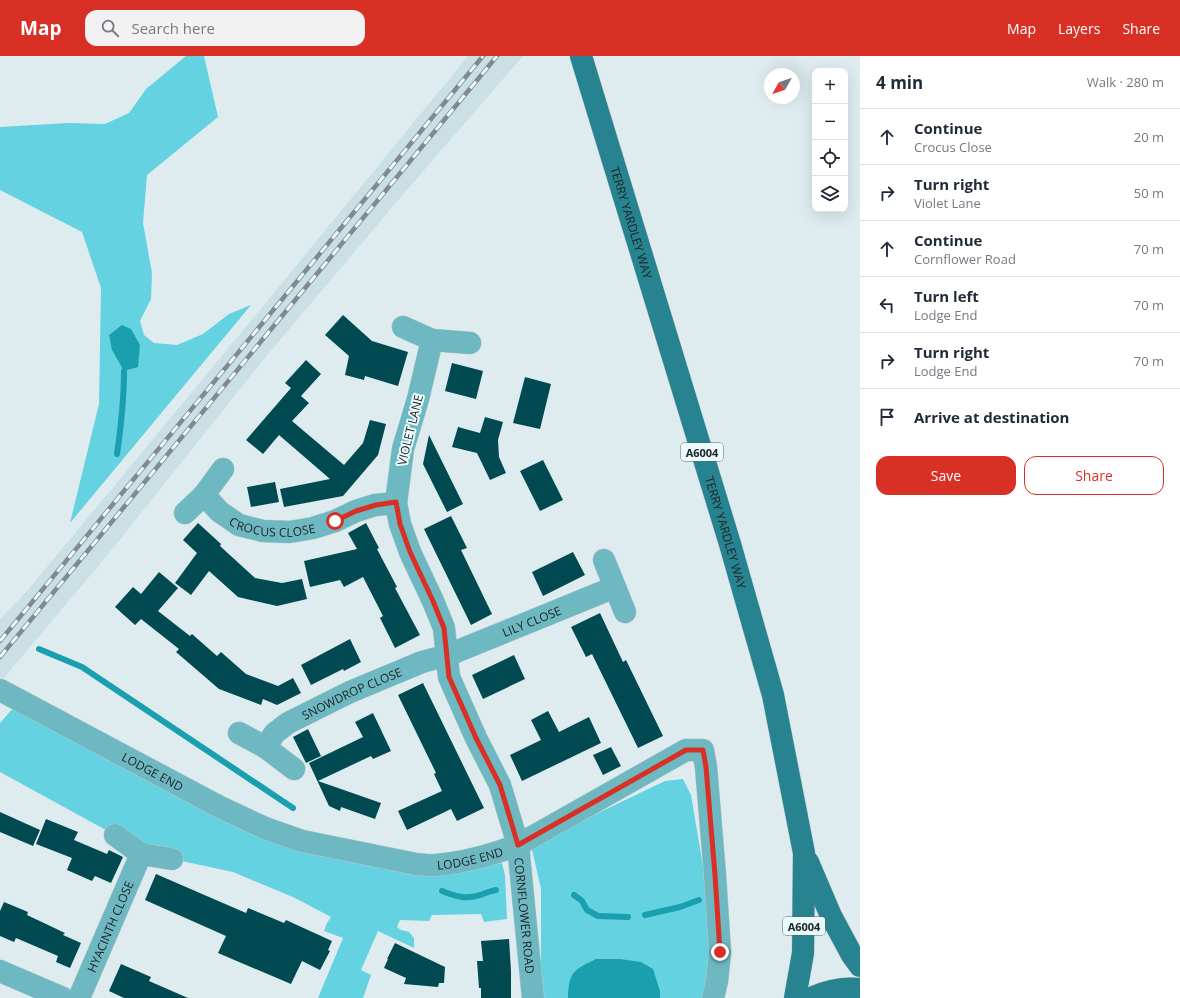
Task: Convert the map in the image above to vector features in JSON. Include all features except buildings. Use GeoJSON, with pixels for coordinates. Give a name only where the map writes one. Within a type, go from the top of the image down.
{"type":"FeatureCollection","features":[{"type":"Feature","properties":{"kind":"main road","name":"TERRY YARDLEY WAY"},"geometry":{"type":"LineString","coordinates":[[581,56],[730,544],[774,695],[804,853],[804,953],[795,998]]}},
{"type":"Feature","properties":{"kind":"main road","name":"TERRY YARDLEY WAY"},"geometry":{"type":"LineString","coordinates":[[804,853],[831,916],[852,955],[860,966]]}},
{"type":"Feature","properties":{"kind":"main road"},"geometry":{"type":"LineString","coordinates":[[811,998],[840,989],[860,989]]}},
{"type":"Feature","properties":{"kind":"street"},"geometry":{"type":"LineString","coordinates":[[403,327],[432,340],[470,343]]}},
{"type":"Feature","properties":{"kind":"street","name":"VIOLET LANE"},"geometry":{"type":"LineString","coordinates":[[432,340],[418,399],[403,450],[396,502],[400,524],[410,552],[444,628],[448,655]]}},
{"type":"Feature","properties":{"kind":"street"},"geometry":{"type":"LineString","coordinates":[[185,513],[204,495],[223,469]]}},
{"type":"Feature","properties":{"kind":"street","name":"CROCUS CLOSE"},"geometry":{"type":"LineString","coordinates":[[204,495],[220,512],[239,525],[263,531],[290,532],[313,528],[335,521],[356,511],[376,505],[396,502]]}},
{"type":"Feature","properties":{"kind":"street"},"geometry":{"type":"LineString","coordinates":[[604,560],[625,612]]}},
{"type":"Feature","properties":{"kind":"street","name":"LILY CLOSE"},"geometry":{"type":"LineString","coordinates":[[448,655],[615,587]]}},
{"type":"Feature","properties":{"kind":"street","name":"SNOWDROP CLOSE"},"geometry":{"type":"LineString","coordinates":[[265,747],[275,733],[288,723],[350,692],[422,662],[448,655]]}},
{"type":"Feature","properties":{"kind":"street","name":"CORNFLOWER ROAD"},"geometry":{"type":"LineString","coordinates":[[448,655],[449,677],[476,738],[500,785],[518,845],[533,998]]}},
{"type":"Feature","properties":{"kind":"street","name":"LODGE END"},"geometry":{"type":"LineString","coordinates":[[0,690],[218,806],[265,828],[302,841],[416,864],[433,866],[479,858],[518,845],[686,750],[703,750],[706,767],[720,952],[717,981],[713,998]]}},
{"type":"Feature","properties":{"kind":"street"},"geometry":{"type":"LineString","coordinates":[[239,734],[265,747],[294,769]]}},
{"type":"Feature","properties":{"kind":"street"},"geometry":{"type":"LineString","coordinates":[[115,835],[141,854],[172,860]]}},
{"type":"Feature","properties":{"kind":"street","name":"HYACINTH CLOSE"},"geometry":{"type":"LineString","coordinates":[[79,998],[141,854]]}},
{"type":"Feature","properties":{"kind":"street"},"geometry":{"type":"LineString","coordinates":[[0,971],[63,998]]}},
{"type":"Feature","properties":{"kind":"shaded area"},"geometry":{"type":"Polygon","coordinates":[[[186,56],[204,56],[218,117],[147,175],[143,223],[152,273],[151,299],[140,321],[144,335],[154,343],[177,345],[203,334],[229,314],[251,305],[70,523],[99,404],[101,288],[82,232],[0,190],[0,127],[68,123],[105,124],[129,113],[146,89],[186,56]]]}},
{"type":"Feature","properties":{"kind":"shaded area"},"geometry":{"type":"Polygon","coordinates":[[[468,56],[523,56],[400,198],[264,359],[110,552],[3,679],[0,677],[0,619],[27,591],[468,56]]]}},
{"type":"Feature","properties":{"kind":"shaded area"},"geometry":{"type":"Polygon","coordinates":[[[122,325],[131,329],[140,345],[138,367],[124,371],[112,350],[109,335],[122,325]]]}},
{"type":"Feature","properties":{"kind":"shaded area"},"geometry":{"type":"Polygon","coordinates":[[[20,700],[302,841],[493,865],[502,863],[505,875],[507,919],[484,922],[481,914],[432,915],[429,921],[400,920],[397,927],[401,930],[409,932],[414,938],[414,948],[378,931],[361,970],[371,975],[363,998],[318,998],[343,938],[324,931],[331,917],[295,898],[233,872],[172,859],[115,835],[0,772],[0,723],[20,700]]]}},
{"type":"Feature","properties":{"kind":"shaded area"},"geometry":{"type":"Polygon","coordinates":[[[683,779],[691,795],[705,878],[713,998],[541,998],[541,889],[531,845],[665,781],[683,779]]]}},
{"type":"Feature","properties":{"kind":"shaded area"},"geometry":{"type":"Polygon","coordinates":[[[596,959],[620,959],[641,962],[653,969],[660,991],[660,998],[568,998],[571,977],[574,972],[596,959]]]}},
{"type":"Feature","properties":{"kind":"waterway"},"geometry":{"type":"LineString","coordinates":[[117,454],[122,412],[124,371]]}},
{"type":"Feature","properties":{"kind":"waterway"},"geometry":{"type":"LineString","coordinates":[[39,649],[82,667],[293,808]]}},
{"type":"Feature","properties":{"kind":"waterway"},"geometry":{"type":"LineString","coordinates":[[442,891],[456,896],[470,897],[496,890]]}},
{"type":"Feature","properties":{"kind":"waterway"},"geometry":{"type":"LineString","coordinates":[[574,895],[582,901],[587,910],[598,916],[628,917]]}},
{"type":"Feature","properties":{"kind":"waterway"},"geometry":{"type":"LineString","coordinates":[[645,915],[680,907],[699,900]]}},
{"type":"Feature","properties":{"kind":"railway"},"geometry":{"type":"LineString","coordinates":[[0,641],[483,56]]}},
{"type":"Feature","properties":{"kind":"railway"},"geometry":{"type":"LineString","coordinates":[[0,657],[497,56]]}},
{"type":"Feature","properties":{"kind":"route"},"geometry":{"type":"LineString","coordinates":[[335,521],[356,511],[376,505],[396,502],[400,524],[410,552],[444,628],[448,655],[449,677],[476,738],[500,785],[518,845],[686,750],[703,750],[706,767],[720,952]]}}]}
